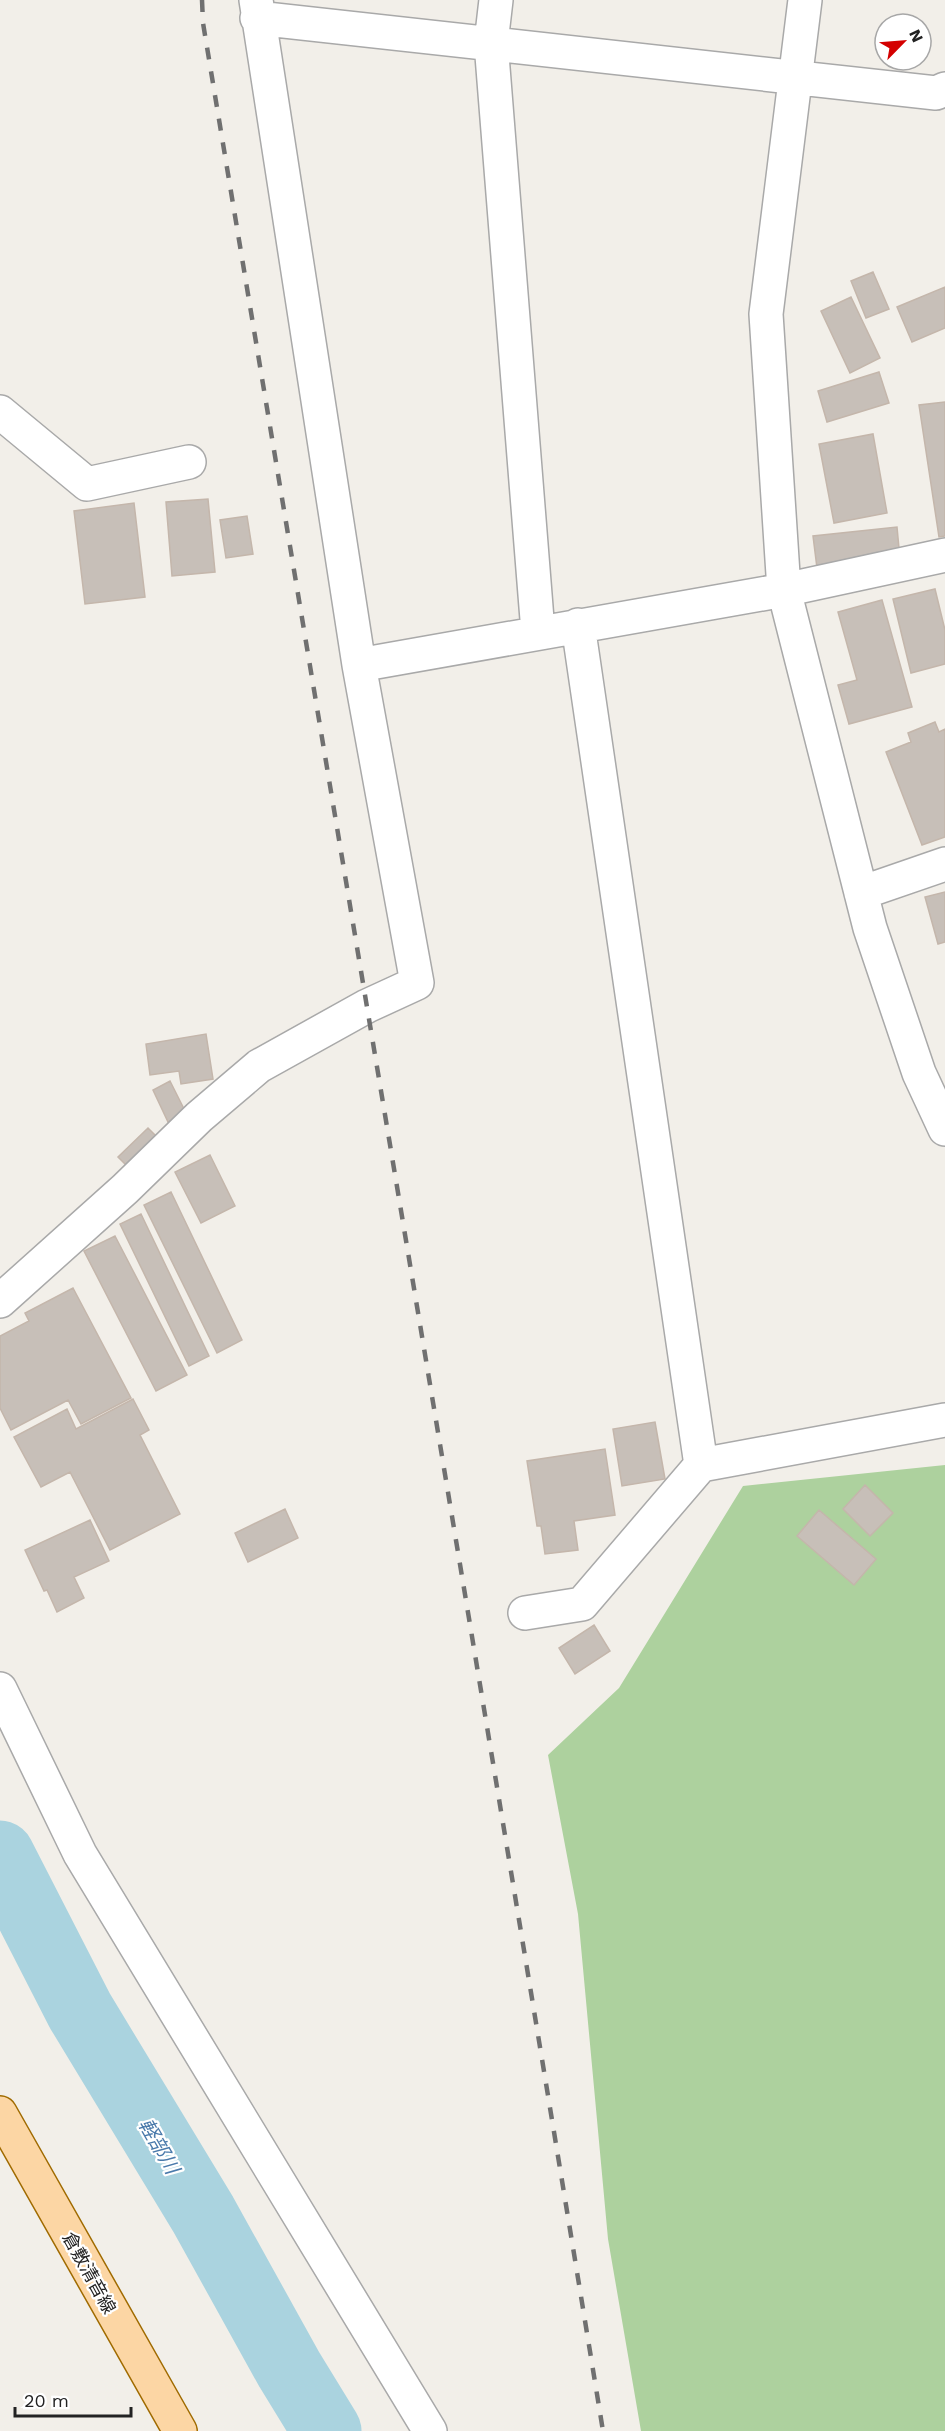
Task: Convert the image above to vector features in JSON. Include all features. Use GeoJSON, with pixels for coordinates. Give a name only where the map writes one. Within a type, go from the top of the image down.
{"type":"FeatureCollection","features":[{"type":"Feature","properties":{"kind":"main road","name":"倉敷清音線"},"geometry":{"type":"LineString","coordinates":[[0,2114],[180,2431]]}},
{"type":"Feature","properties":{"kind":"street"},"geometry":{"type":"LineString","coordinates":[[496,0],[491,43],[538,632]]}},
{"type":"Feature","properties":{"kind":"street"},"geometry":{"type":"LineString","coordinates":[[805,0],[766,314],[784,590],[870,928],[919,1073],[945,1130]]}},
{"type":"Feature","properties":{"kind":"street"},"geometry":{"type":"LineString","coordinates":[[0,1301],[199,1118],[259,1066],[368,1006],[417,983],[359,665],[257,9],[491,43],[936,93],[945,89]]}},
{"type":"Feature","properties":{"kind":"street"},"geometry":{"type":"LineString","coordinates":[[0,412],[87,484],[189,462]]}},
{"type":"Feature","properties":{"kind":"street"},"geometry":{"type":"LineString","coordinates":[[359,665],[784,590],[945,555]]}},
{"type":"Feature","properties":{"kind":"street"},"geometry":{"type":"LineString","coordinates":[[578,625],[701,1465]]}},
{"type":"Feature","properties":{"kind":"street"},"geometry":{"type":"LineString","coordinates":[[861,893],[945,864]]}},
{"type":"Feature","properties":{"kind":"street"},"geometry":{"type":"LineString","coordinates":[[525,1613],[582,1604],[701,1465],[945,1421]]}},
{"type":"Feature","properties":{"kind":"street"},"geometry":{"type":"LineString","coordinates":[[0,1689],[80,1854],[430,2431]]}},
{"type":"Feature","properties":{"kind":"green space"},"geometry":{"type":"Polygon","coordinates":[[[945,1465],[945,2431],[641,2431],[608,2239],[578,1914],[548,1755],[619,1688],[743,1486],[945,1465]]]}},
{"type":"Feature","properties":{"kind":"building"},"geometry":{"type":"Polygon","coordinates":[[[873,272],[889,309],[866,318],[851,281],[873,272]]]}},
{"type":"Feature","properties":{"kind":"building"},"geometry":{"type":"Polygon","coordinates":[[[945,287],[945,328],[912,342],[897,307],[945,287]]]}},
{"type":"Feature","properties":{"kind":"building"},"geometry":{"type":"Polygon","coordinates":[[[851,297],[880,358],[850,373],[821,311],[851,297]]]}},
{"type":"Feature","properties":{"kind":"building"},"geometry":{"type":"Polygon","coordinates":[[[879,372],[889,403],[827,422],[818,391],[879,372]]]}},
{"type":"Feature","properties":{"kind":"building"},"geometry":{"type":"Polygon","coordinates":[[[945,402],[945,536],[939,537],[919,405],[945,402]]]}},
{"type":"Feature","properties":{"kind":"building"},"geometry":{"type":"Polygon","coordinates":[[[873,434],[887,513],[834,523],[819,444],[873,434]]]}},
{"type":"Feature","properties":{"kind":"building"},"geometry":{"type":"Polygon","coordinates":[[[208,499],[215,572],[172,576],[166,502],[208,499]]]}},
{"type":"Feature","properties":{"kind":"building"},"geometry":{"type":"Polygon","coordinates":[[[134,503],[145,597],[85,604],[74,511],[134,503]]]}},
{"type":"Feature","properties":{"kind":"building"},"geometry":{"type":"Polygon","coordinates":[[[247,516],[253,554],[226,558],[220,520],[247,516]]]}},
{"type":"Feature","properties":{"kind":"building"},"geometry":{"type":"Polygon","coordinates":[[[897,527],[900,559],[817,568],[813,536],[897,527]]]}},
{"type":"Feature","properties":{"kind":"building"},"geometry":{"type":"Polygon","coordinates":[[[935,589],[945,630],[945,664],[911,673],[893,599],[935,589]]]}},
{"type":"Feature","properties":{"kind":"building"},"geometry":{"type":"Polygon","coordinates":[[[882,600],[912,707],[849,724],[838,685],[857,680],[838,612],[882,600]]]}},
{"type":"Feature","properties":{"kind":"building"},"geometry":{"type":"Polygon","coordinates":[[[935,722],[939,732],[945,729],[945,837],[922,845],[886,752],[911,742],[908,733],[935,722]]]}},
{"type":"Feature","properties":{"kind":"building"},"geometry":{"type":"Polygon","coordinates":[[[945,892],[945,942],[938,944],[925,897],[945,892]]]}},
{"type":"Feature","properties":{"kind":"building"},"geometry":{"type":"Polygon","coordinates":[[[206,1034],[213,1079],[181,1084],[179,1071],[150,1075],[146,1044],[206,1034]]]}},
{"type":"Feature","properties":{"kind":"building"},"geometry":{"type":"Polygon","coordinates":[[[170,1081],[186,1113],[168,1122],[153,1090],[170,1081]]]}},
{"type":"Feature","properties":{"kind":"building"},"geometry":{"type":"Polygon","coordinates":[[[148,1128],[160,1140],[130,1169],[118,1157],[148,1128]]]}},
{"type":"Feature","properties":{"kind":"building"},"geometry":{"type":"Polygon","coordinates":[[[210,1155],[235,1206],[201,1223],[175,1172],[210,1155]]]}},
{"type":"Feature","properties":{"kind":"building"},"geometry":{"type":"Polygon","coordinates":[[[171,1192],[242,1340],[217,1353],[144,1205],[171,1192]]]}},
{"type":"Feature","properties":{"kind":"building"},"geometry":{"type":"Polygon","coordinates":[[[141,1214],[209,1356],[189,1366],[120,1224],[141,1214]]]}},
{"type":"Feature","properties":{"kind":"building"},"geometry":{"type":"Polygon","coordinates":[[[115,1236],[187,1375],[156,1391],[84,1251],[115,1236]]]}},
{"type":"Feature","properties":{"kind":"building"},"geometry":{"type":"Polygon","coordinates":[[[73,1288],[131,1398],[81,1424],[68,1400],[11,1430],[0,1408],[0,1336],[29,1321],[25,1313],[73,1288]]]}},
{"type":"Feature","properties":{"kind":"building"},"geometry":{"type":"Polygon","coordinates":[[[133,1399],[149,1430],[140,1435],[180,1514],[110,1550],[70,1472],[41,1487],[14,1437],[67,1409],[76,1429],[133,1399]]]}},
{"type":"Feature","properties":{"kind":"building"},"geometry":{"type":"Polygon","coordinates":[[[655,1422],[665,1479],[622,1486],[613,1429],[655,1422]]]}},
{"type":"Feature","properties":{"kind":"building"},"geometry":{"type":"Polygon","coordinates":[[[605,1449],[615,1515],[574,1521],[578,1550],[545,1554],[541,1526],[537,1526],[527,1461],[605,1449]]]}},
{"type":"Feature","properties":{"kind":"building"},"geometry":{"type":"Polygon","coordinates":[[[865,1485],[893,1513],[870,1536],[843,1509],[865,1485]]]}},
{"type":"Feature","properties":{"kind":"building"},"geometry":{"type":"Polygon","coordinates":[[[285,1509],[298,1538],[248,1562],[235,1533],[285,1509]]]}},
{"type":"Feature","properties":{"kind":"building"},"geometry":{"type":"Polygon","coordinates":[[[819,1510],[876,1559],[854,1585],[797,1536],[819,1510]]]}},
{"type":"Feature","properties":{"kind":"building"},"geometry":{"type":"Polygon","coordinates":[[[90,1520],[109,1561],[74,1577],[84,1598],[57,1612],[47,1590],[44,1591],[25,1550],[90,1520]]]}},
{"type":"Feature","properties":{"kind":"building"},"geometry":{"type":"Polygon","coordinates":[[[594,1625],[610,1651],[575,1674],[559,1648],[594,1625]]]}},
{"type":"Feature","properties":{"kind":"waterway","name":"軽部川"},"geometry":{"type":"LineString","coordinates":[[0,1855],[80,2011],[203,2214],[289,2369],[327,2431]]}},
{"type":"Feature","properties":{"kind":"railway"},"geometry":{"type":"LineString","coordinates":[[202,0],[203,23],[603,2431]]}}]}
